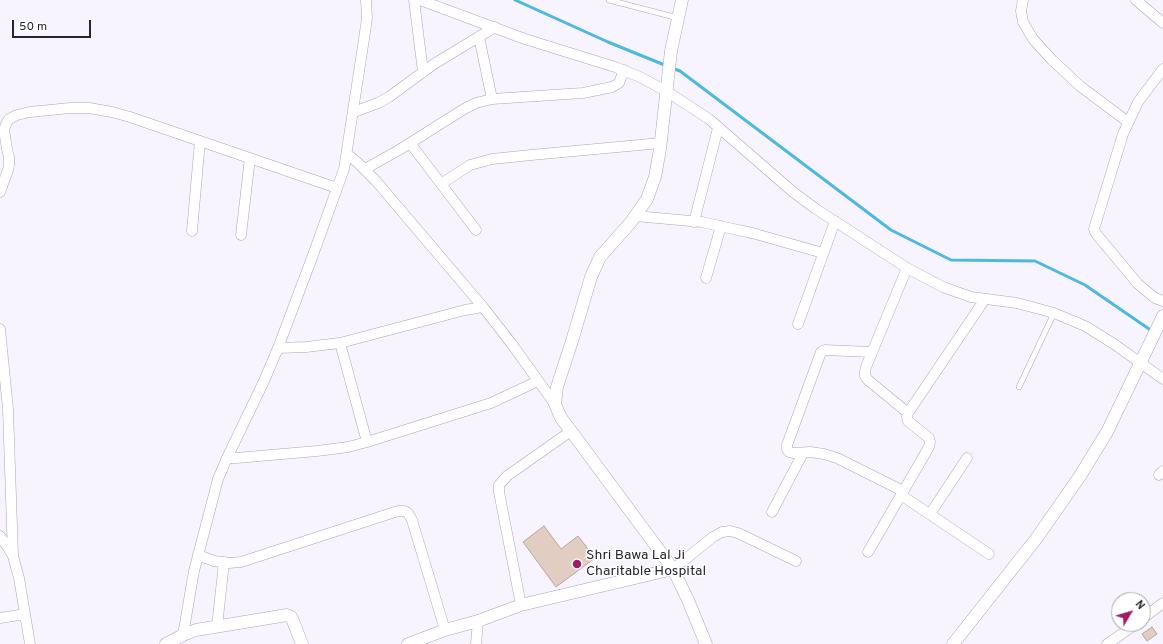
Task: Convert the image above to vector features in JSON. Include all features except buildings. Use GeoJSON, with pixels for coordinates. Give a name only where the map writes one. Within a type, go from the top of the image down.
{"type":"FeatureCollection","features":[{"type":"Feature","properties":{"kind":"street"},"geometry":{"type":"LineString","coordinates":[[175,640],[216,486],[226,458],[264,381],[278,348],[344,169],[354,112],[367,18],[366,0]]}},
{"type":"Feature","properties":{"kind":"street"},"geometry":{"type":"LineString","coordinates":[[414,0],[423,72]]}},
{"type":"Feature","properties":{"kind":"street"},"geometry":{"type":"LineString","coordinates":[[420,0],[494,28],[624,70],[667,86],[709,119],[793,192],[907,268],[942,287],[971,296],[1017,303],[1054,313],[1085,326],[1141,362],[1163,379]]}},
{"type":"Feature","properties":{"kind":"street"},"geometry":{"type":"LineString","coordinates":[[555,404],[557,387],[591,276],[600,257],[635,216],[647,199],[655,177],[661,143],[671,51],[682,0]]}},
{"type":"Feature","properties":{"kind":"street"},"geometry":{"type":"LineString","coordinates":[[1023,0],[1021,11],[1022,22],[1033,39],[1052,60],[1080,86],[1128,122]]}},
{"type":"Feature","properties":{"kind":"street"},"geometry":{"type":"LineString","coordinates":[[1136,0],[1163,23]]}},
{"type":"Feature","properties":{"kind":"street"},"geometry":{"type":"LineString","coordinates":[[354,112],[389,97],[447,55],[494,28]]}},
{"type":"Feature","properties":{"kind":"street"},"geometry":{"type":"LineString","coordinates":[[479,37],[492,99]]}},
{"type":"Feature","properties":{"kind":"street"},"geometry":{"type":"LineString","coordinates":[[1163,69],[1138,102],[1128,122],[1094,228],[1098,236],[1138,284],[1155,298],[1163,301]]}},
{"type":"Feature","properties":{"kind":"street"},"geometry":{"type":"LineString","coordinates":[[365,169],[464,109],[476,104],[492,99],[583,93],[612,87],[619,82],[624,70]]}},
{"type":"Feature","properties":{"kind":"street"},"geometry":{"type":"LineString","coordinates":[[0,192],[9,165],[9,157],[2,125],[6,124],[9,119],[17,115],[30,112],[89,108],[130,117],[337,188]]}},
{"type":"Feature","properties":{"kind":"street"},"geometry":{"type":"LineString","coordinates":[[694,222],[718,128]]}},
{"type":"Feature","properties":{"kind":"street"},"geometry":{"type":"LineString","coordinates":[[192,231],[200,142]]}},
{"type":"Feature","properties":{"kind":"street"},"geometry":{"type":"LineString","coordinates":[[410,143],[476,230]]}},
{"type":"Feature","properties":{"kind":"street"},"geometry":{"type":"LineString","coordinates":[[441,184],[470,165],[492,159],[531,154],[661,143]]}},
{"type":"Feature","properties":{"kind":"street"},"geometry":{"type":"LineString","coordinates":[[347,154],[365,169],[483,307],[511,343],[555,404],[571,432],[673,569],[688,600],[706,644]]}},
{"type":"Feature","properties":{"kind":"street"},"geometry":{"type":"LineString","coordinates":[[242,235],[250,158]]}},
{"type":"Feature","properties":{"kind":"street"},"geometry":{"type":"LineString","coordinates":[[635,216],[721,226],[823,253]]}},
{"type":"Feature","properties":{"kind":"street"},"geometry":{"type":"LineString","coordinates":[[798,324],[835,221]]}},
{"type":"Feature","properties":{"kind":"street"},"geometry":{"type":"LineString","coordinates":[[706,278],[721,226]]}},
{"type":"Feature","properties":{"kind":"street"},"geometry":{"type":"LineString","coordinates":[[907,268],[866,367],[865,376],[908,413]]}},
{"type":"Feature","properties":{"kind":"street"},"geometry":{"type":"LineString","coordinates":[[868,552],[929,447],[929,438],[908,421],[908,413],[984,299]]}},
{"type":"Feature","properties":{"kind":"street"},"geometry":{"type":"LineString","coordinates":[[278,348],[306,347],[340,343],[465,310],[483,307]]}},
{"type":"Feature","properties":{"kind":"street"},"geometry":{"type":"LineString","coordinates":[[953,644],[1036,539],[1080,476],[1107,432],[1163,316]]}},
{"type":"Feature","properties":{"kind":"street"},"geometry":{"type":"LineString","coordinates":[[0,329],[8,409],[13,556],[19,578],[30,644]]}},
{"type":"Feature","properties":{"kind":"street"},"geometry":{"type":"LineString","coordinates":[[340,343],[367,442]]}},
{"type":"Feature","properties":{"kind":"street"},"geometry":{"type":"LineString","coordinates":[[872,352],[825,350],[821,352],[787,445],[787,449],[789,452],[824,454],[837,458],[902,493],[989,554]]}},
{"type":"Feature","properties":{"kind":"street"},"geometry":{"type":"LineString","coordinates":[[226,458],[317,451],[348,447],[491,403],[538,381]]}},
{"type":"Feature","properties":{"kind":"street"},"geometry":{"type":"LineString","coordinates":[[521,605],[499,492],[499,485],[507,476],[571,432]]}},
{"type":"Feature","properties":{"kind":"street"},"geometry":{"type":"LineString","coordinates":[[772,512],[803,453]]}},
{"type":"Feature","properties":{"kind":"street"},"geometry":{"type":"LineString","coordinates":[[930,514],[967,458]]}},
{"type":"Feature","properties":{"kind":"street"},"geometry":{"type":"LineString","coordinates":[[198,556],[214,561],[229,563],[241,562],[398,511],[404,511],[408,513],[412,520],[445,630]]}},
{"type":"Feature","properties":{"kind":"street"},"geometry":{"type":"LineString","coordinates":[[408,644],[521,605],[673,569],[714,536],[722,532],[730,531],[738,534],[796,561]]}},
{"type":"Feature","properties":{"kind":"street"},"geometry":{"type":"LineString","coordinates":[[0,536],[13,556]]}},
{"type":"Feature","properties":{"kind":"street"},"geometry":{"type":"LineString","coordinates":[[217,627],[224,562]]}},
{"type":"Feature","properties":{"kind":"street"},"geometry":{"type":"LineString","coordinates":[[1151,612],[1163,604]]}},
{"type":"Feature","properties":{"kind":"street"},"geometry":{"type":"LineString","coordinates":[[0,618],[25,614]]}},
{"type":"Feature","properties":{"kind":"street"},"geometry":{"type":"LineString","coordinates":[[175,640],[196,630],[287,615],[291,617],[302,644]]}},
{"type":"Feature","properties":{"kind":"street"},"geometry":{"type":"LineString","coordinates":[[476,644],[478,620]]}},
{"type":"Feature","properties":{"kind":"street"},"geometry":{"type":"LineString","coordinates":[[1107,644],[1124,632]]}},
{"type":"Feature","properties":{"kind":"lane"},"geometry":{"type":"LineString","coordinates":[[609,0],[678,18]]}},
{"type":"Feature","properties":{"kind":"lane"},"geometry":{"type":"LineString","coordinates":[[1019,387],[1054,313]]}},
{"type":"Feature","properties":{"kind":"waterway"},"geometry":{"type":"LineString","coordinates":[[515,0],[608,42],[667,66]]}},
{"type":"Feature","properties":{"kind":"waterway"},"geometry":{"type":"LineString","coordinates":[[672,68],[680,71],[891,230],[951,260],[1035,261],[1085,285],[1152,331]]}},
{"type":"Feature","properties":{"kind":"place","name":"Shri Bawa Lal Ji Charitable Hospital"},"geometry":{"type":"Point","coordinates":[577,564]}}]}
